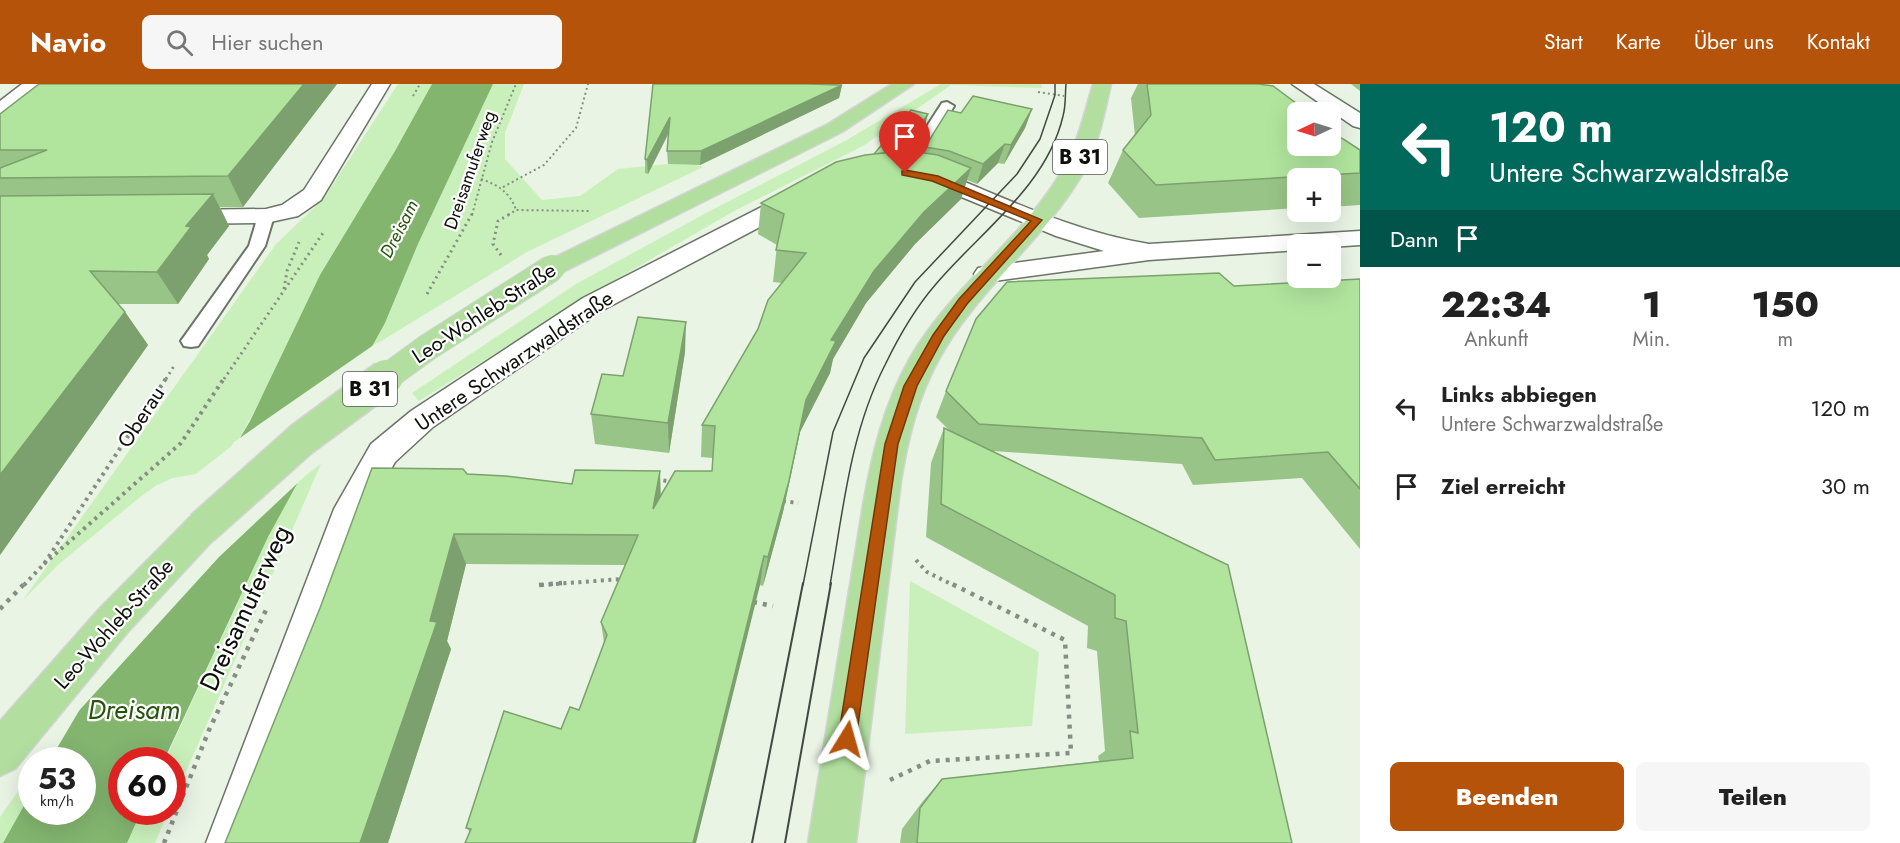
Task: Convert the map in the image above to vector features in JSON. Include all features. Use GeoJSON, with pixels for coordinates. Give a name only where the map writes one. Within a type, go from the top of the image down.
{"type":"FeatureCollection","features":[{"type":"Feature","properties":{"kind":"main road","name":"Leo-Wohleb-Straße"},"geometry":{"type":"LineString","coordinates":[[0,754],[113,621],[202,528],[302,439],[428,347],[552,268],[835,128],[905,84]]}},
{"type":"Feature","properties":{"kind":"main road","name":"B 31"},"geometry":{"type":"LineString","coordinates":[[832,843],[891,444],[910,386],[939,335],[963,301],[1037,220],[1064,184],[1086,145],[1102,84]]}},
{"type":"Feature","properties":{"kind":"street"},"geometry":{"type":"LineString","coordinates":[[0,111],[34,84]]}},
{"type":"Feature","properties":{"kind":"street"},"geometry":{"type":"LineString","coordinates":[[162,217],[266,216],[290,211],[313,195],[381,84]]}},
{"type":"Feature","properties":{"kind":"street"},"geometry":{"type":"LineString","coordinates":[[1301,84],[1360,122]]}},
{"type":"Feature","properties":{"kind":"street"},"geometry":{"type":"LineString","coordinates":[[894,174],[935,178],[1037,220],[1091,239],[1149,252]]}},
{"type":"Feature","properties":{"kind":"street","name":"Untere Schwarzwaldstraße"},"geometry":{"type":"LineString","coordinates":[[230,843],[351,509],[383,453],[422,419],[593,304],[820,187]]}},
{"type":"Feature","properties":{"kind":"street"},"geometry":{"type":"LineString","coordinates":[[987,274],[1149,252],[1360,238]]}},
{"type":"Feature","properties":{"kind":"lane"},"geometry":{"type":"LineString","coordinates":[[894,174],[947,106]]}},
{"type":"Feature","properties":{"kind":"lane"},"geometry":{"type":"LineString","coordinates":[[191,341],[257,246],[266,216]]}},
{"type":"Feature","properties":{"kind":"path"},"geometry":{"type":"LineString","coordinates":[[412,98],[420,84]]}},
{"type":"Feature","properties":{"kind":"path","name":"Dreisamuferweg"},"geometry":{"type":"LineString","coordinates":[[427,294],[471,219],[492,142],[516,84]]}},
{"type":"Feature","properties":{"kind":"path"},"geometry":{"type":"LineString","coordinates":[[502,187],[544,165],[576,128],[588,84]]}},
{"type":"Feature","properties":{"kind":"path"},"geometry":{"type":"LineString","coordinates":[[1044,88],[1044,93]]}},
{"type":"Feature","properties":{"kind":"path"},"geometry":{"type":"LineString","coordinates":[[1038,92],[1067,96]]}},
{"type":"Feature","properties":{"kind":"path"},"geometry":{"type":"LineString","coordinates":[[481,179],[502,187],[514,202],[516,210],[498,221],[493,244],[506,261]]}},
{"type":"Feature","properties":{"kind":"path"},"geometry":{"type":"LineString","coordinates":[[44,564],[181,443],[329,224]]}},
{"type":"Feature","properties":{"kind":"path","name":"Oberau"},"geometry":{"type":"LineString","coordinates":[[0,609],[44,564],[191,341]]}},
{"type":"Feature","properties":{"kind":"path"},"geometry":{"type":"LineString","coordinates":[[654,479],[676,483]]}},
{"type":"Feature","properties":{"kind":"path"},"geometry":{"type":"LineString","coordinates":[[776,499],[798,503]]}},
{"type":"Feature","properties":{"kind":"path"},"geometry":{"type":"LineString","coordinates":[[838,805],[930,761],[1071,753],[1065,640],[927,572],[878,521]]}},
{"type":"Feature","properties":{"kind":"path"},"geometry":{"type":"LineString","coordinates":[[539,585],[630,578]]}},
{"type":"Feature","properties":{"kind":"path"},"geometry":{"type":"LineString","coordinates":[[751,602],[773,606]]}},
{"type":"Feature","properties":{"kind":"path","name":"Dreisamuferweg"},"geometry":{"type":"LineString","coordinates":[[164,843],[209,730],[268,604]]}},
{"type":"Feature","properties":{"kind":"shaded area"},"geometry":{"type":"Polygon","coordinates":[[[398,84],[432,84],[238,441],[196,474],[173,478],[157,485],[139,498],[59,564],[23,600],[276,244],[324,198],[398,84]]]}},
{"type":"Feature","properties":{"kind":"shaded area"},"geometry":{"type":"Polygon","coordinates":[[[493,84],[524,84],[505,133],[505,159],[542,200],[580,196],[618,169],[668,164],[703,167],[527,252],[373,346],[418,244],[493,84]]]}},
{"type":"Feature","properties":{"kind":"shaded area"},"geometry":{"type":"Polygon","coordinates":[[[941,84],[1041,84],[1042,88],[951,85],[863,146],[734,211],[591,294],[419,401],[412,393],[576,284],[845,141],[941,84]]]}},
{"type":"Feature","properties":{"kind":"shaded area"},"geometry":{"type":"Polygon","coordinates":[[[321,464],[186,771],[186,747],[171,747],[268,537],[298,481],[321,464]]]}},
{"type":"Feature","properties":{"kind":"shaded area"},"geometry":{"type":"Polygon","coordinates":[[[910,581],[1039,652],[1032,726],[905,734],[910,581]]]}},
{"type":"Feature","properties":{"kind":"shaded area"},"geometry":{"type":"Polygon","coordinates":[[[18,791],[18,816],[3,843],[0,843],[0,817],[18,791]]]}},
{"type":"Feature","properties":{"kind":"shaded area"},"geometry":{"type":"Polygon","coordinates":[[[135,825],[163,825],[155,843],[127,843],[135,825]]]}},
{"type":"Feature","properties":{"kind":"water","name":"Dreisam"},"geometry":{"type":"Polygon","coordinates":[[[432,84],[493,84],[418,244],[385,323],[268,537],[170,747],[108,747],[108,825],[135,825],[127,843],[3,843],[18,816],[18,825],[96,825],[96,747],[58,747],[250,421],[320,275],[395,151],[432,84]]]}},
{"type":"Feature","properties":{"kind":"pier"},"geometry":{"type":"Polygon","coordinates":[[[378,342],[304,477],[219,557],[65,726],[234,442],[378,342]]]}},
{"type":"Feature","properties":{"kind":"building"},"geometry":{"type":"Polygon","coordinates":[[[39,84],[304,84],[228,176],[0,178],[0,168],[47,150],[0,150],[0,114],[39,84]]]}},
{"type":"Feature","properties":{"kind":"building"},"geometry":{"type":"Polygon","coordinates":[[[653,84],[842,85],[701,151],[667,151],[670,117],[647,160],[645,159],[653,84]]]}},
{"type":"Feature","properties":{"kind":"building"},"geometry":{"type":"Polygon","coordinates":[[[1147,84],[1273,86],[1295,102],[1287,102],[1287,156],[1341,156],[1341,137],[1360,150],[1360,173],[1341,174],[1341,168],[1287,168],[1287,177],[1156,185],[1123,150],[1151,115],[1147,84]]]}},
{"type":"Feature","properties":{"kind":"building"},"geometry":{"type":"Polygon","coordinates":[[[973,96],[1032,109],[1011,145],[1005,144],[983,164],[949,151],[925,147],[948,110],[961,113],[973,96]]]}},
{"type":"Feature","properties":{"kind":"building"},"geometry":{"type":"Polygon","coordinates":[[[911,110],[928,114],[903,152],[874,154],[911,110]]]}},
{"type":"Feature","properties":{"kind":"building"},"geometry":{"type":"Polygon","coordinates":[[[894,152],[938,155],[971,168],[924,212],[874,271],[831,340],[836,341],[806,400],[789,481],[768,557],[764,556],[693,843],[465,843],[471,829],[466,828],[504,711],[561,729],[570,707],[579,710],[607,635],[601,622],[638,535],[454,534],[430,621],[437,622],[360,843],[225,843],[320,608],[372,468],[463,469],[467,474],[572,484],[575,470],[660,471],[653,509],[675,471],[712,471],[715,426],[702,425],[758,329],[768,300],[806,253],[776,250],[784,214],[761,203],[836,162],[865,155],[894,152]]]}},
{"type":"Feature","properties":{"kind":"building"},"geometry":{"type":"Polygon","coordinates":[[[213,194],[186,226],[191,227],[157,272],[90,271],[125,312],[0,475],[0,196],[213,194]]]}},
{"type":"Feature","properties":{"kind":"building"},"geometry":{"type":"Polygon","coordinates":[[[1219,273],[1234,286],[1287,283],[1287,288],[1341,288],[1341,280],[1360,279],[1360,489],[1328,452],[1215,460],[1202,438],[979,424],[946,391],[976,319],[1007,282],[1219,273]]]}},
{"type":"Feature","properties":{"kind":"building"},"geometry":{"type":"Polygon","coordinates":[[[638,317],[686,322],[668,423],[591,414],[602,374],[623,376],[638,317]]]}},
{"type":"Feature","properties":{"kind":"building"},"geometry":{"type":"Polygon","coordinates":[[[944,428],[1228,565],[1292,843],[917,843],[920,808],[942,779],[1133,758],[1130,731],[1138,733],[1126,621],[1115,618],[1115,595],[941,504],[944,428]]]}},
{"type":"Feature","properties":{"kind":"tram line"},"geometry":{"type":"LineString","coordinates":[[803,585],[833,432],[864,358],[915,282],[1017,174],[1040,139],[1055,95],[1055,84]]}},
{"type":"Feature","properties":{"kind":"tram line"},"geometry":{"type":"LineString","coordinates":[[830,585],[849,473],[863,418],[885,365],[921,303],[953,265],[1010,207],[1043,164],[1055,141],[1063,116],[1066,84]]}},
{"type":"Feature","properties":{"kind":"tram line"},"geometry":{"type":"LineString","coordinates":[[752,843],[803,583]]}},
{"type":"Feature","properties":{"kind":"tram line"},"geometry":{"type":"LineString","coordinates":[[785,843],[831,583]]}},
{"type":"Feature","properties":{"kind":"route"},"geometry":{"type":"LineString","coordinates":[[847,739],[875,539],[891,444],[910,386],[939,335],[963,301],[1037,220],[935,178],[905,173]]}}]}
